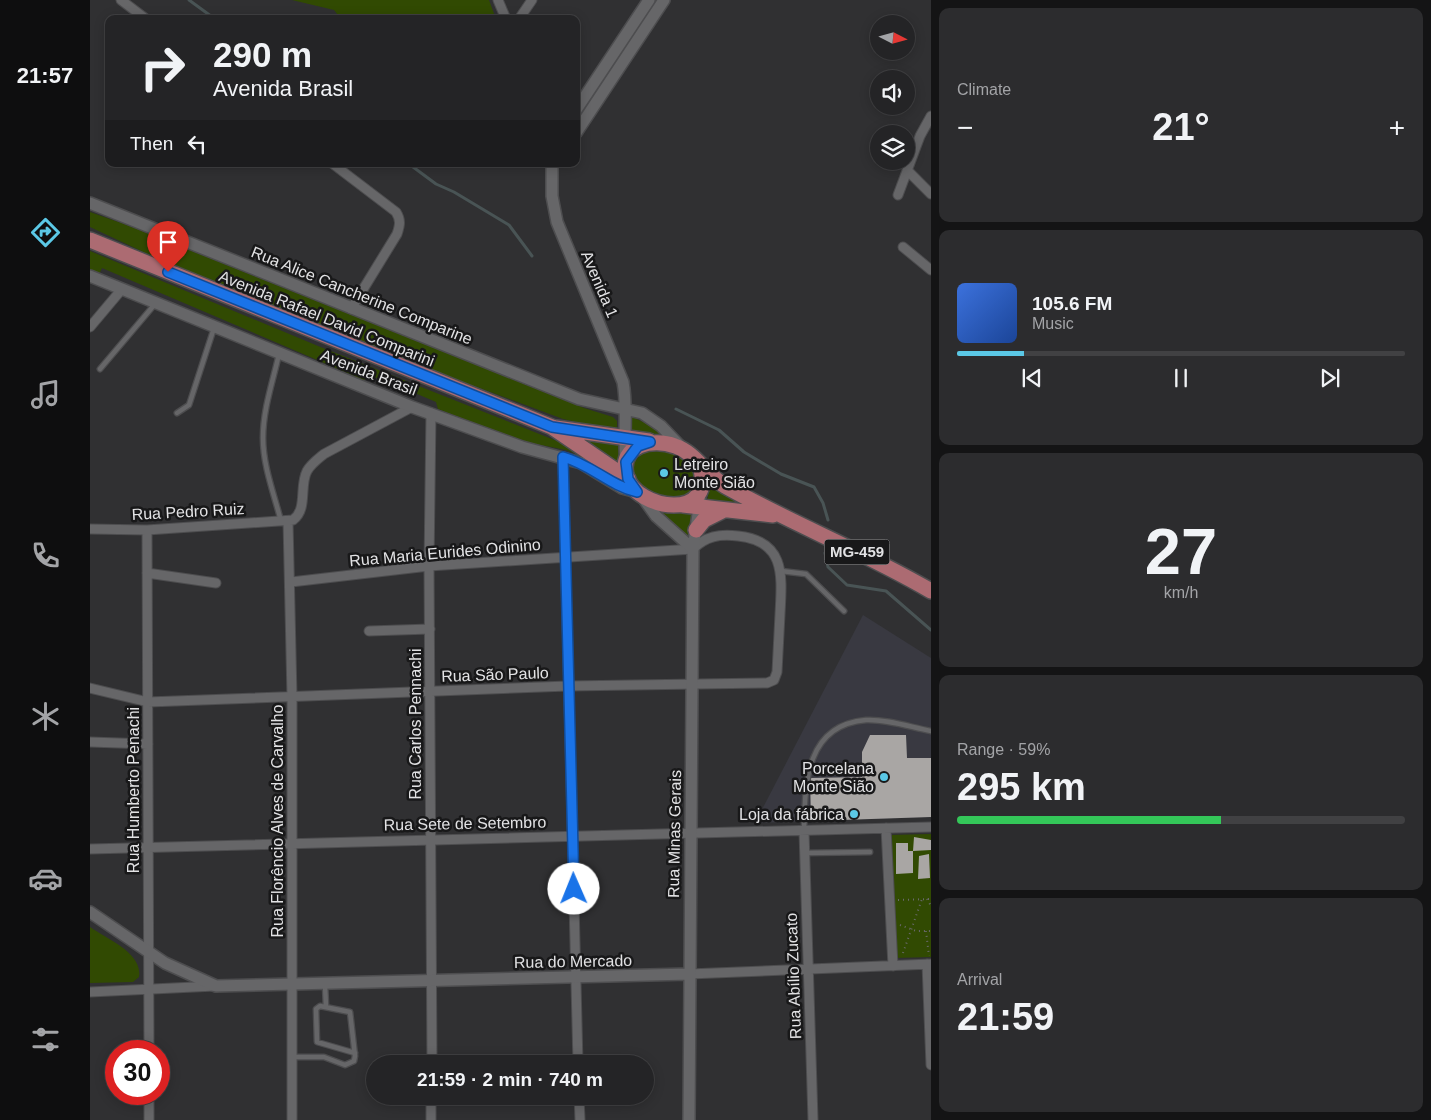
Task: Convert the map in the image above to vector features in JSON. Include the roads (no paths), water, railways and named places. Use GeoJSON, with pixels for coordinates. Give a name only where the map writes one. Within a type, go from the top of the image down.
{"type":"FeatureCollection","features":[{"type":"Feature","properties":{"kind":"main road","name":"Avenida Rafael David Comparini"},"geometry":{"type":"LineString","coordinates":[[90,240],[552,427],[628,479],[639,494],[666,504],[782,516]]}},
{"type":"Feature","properties":{"kind":"main road","name":"Avenida Rafael David Comparini"},"geometry":{"type":"LineString","coordinates":[[552,427],[667,444],[683,449],[722,484],[782,516],[879,562],[931,591]]}},
{"type":"Feature","properties":{"kind":"main road"},"geometry":{"type":"LineString","coordinates":[[626,462],[638,446],[650,442]]}},
{"type":"Feature","properties":{"kind":"main road","name":"Avenida Rafael David Comparini"},"geometry":{"type":"LineString","coordinates":[[626,462],[628,479]]}},
{"type":"Feature","properties":{"kind":"main road"},"geometry":{"type":"LineString","coordinates":[[683,505],[694,500],[701,492],[702,473],[699,463]]}},
{"type":"Feature","properties":{"kind":"main road"},"geometry":{"type":"LineString","coordinates":[[696,530],[712,515],[724,511]]}},
{"type":"Feature","properties":{"kind":"street"},"geometry":{"type":"LineString","coordinates":[[121,0],[141,15]]}},
{"type":"Feature","properties":{"kind":"street"},"geometry":{"type":"LineString","coordinates":[[498,0],[504,15]]}},
{"type":"Feature","properties":{"kind":"street"},"geometry":{"type":"LineString","coordinates":[[522,15],[532,0]]}},
{"type":"Feature","properties":{"kind":"street"},"geometry":{"type":"LineString","coordinates":[[580,104],[649,0]]}},
{"type":"Feature","properties":{"kind":"street"},"geometry":{"type":"LineString","coordinates":[[580,127],[664,0]]}},
{"type":"Feature","properties":{"kind":"street"},"geometry":{"type":"LineString","coordinates":[[915,152],[931,116]]}},
{"type":"Feature","properties":{"kind":"street"},"geometry":{"type":"LineString","coordinates":[[337,167],[396,212],[400,218],[397,234],[351,309]]}},
{"type":"Feature","properties":{"kind":"street","name":"Avenida 1"},"geometry":{"type":"LineString","coordinates":[[553,167],[552,196],[557,222],[620,373],[626,409],[624,437],[626,462]]}},
{"type":"Feature","properties":{"kind":"street"},"geometry":{"type":"LineString","coordinates":[[898,195],[907,170],[929,189]]}},
{"type":"Feature","properties":{"kind":"street","name":"Rua Alice Cancherine Comparine"},"geometry":{"type":"LineString","coordinates":[[90,203],[579,399],[642,413],[654,420],[683,449]]}},
{"type":"Feature","properties":{"kind":"street"},"geometry":{"type":"LineString","coordinates":[[903,247],[931,270]]}},
{"type":"Feature","properties":{"kind":"street","name":"Avenida Brasil"},"geometry":{"type":"LineString","coordinates":[[90,276],[412,407],[522,446],[563,457],[587,466],[622,488],[639,494]]}},
{"type":"Feature","properties":{"kind":"street"},"geometry":{"type":"LineString","coordinates":[[90,327],[122,289]]}},
{"type":"Feature","properties":{"kind":"street"},"geometry":{"type":"LineString","coordinates":[[285,522],[297,516],[300,512],[305,478],[315,461],[324,454],[412,407]]}},
{"type":"Feature","properties":{"kind":"street","name":"Rua Carlos Pennachi"},"geometry":{"type":"LineString","coordinates":[[431,414],[429,566],[432,1055]]}},
{"type":"Feature","properties":{"kind":"street"},"geometry":{"type":"LineString","coordinates":[[563,457],[578,1055]]}},
{"type":"Feature","properties":{"kind":"street","name":"Rua Minas Gerais"},"geometry":{"type":"LineString","coordinates":[[689,1120],[693,549],[701,492]]}},
{"type":"Feature","properties":{"kind":"street"},"geometry":{"type":"LineString","coordinates":[[639,494],[656,516],[693,549],[710,537],[728,535],[746,537],[762,542],[771,550],[781,571]]}},
{"type":"Feature","properties":{"kind":"street","name":"Rua Pedro Ruiz"},"geometry":{"type":"LineString","coordinates":[[90,529],[147,530],[285,522]]}},
{"type":"Feature","properties":{"kind":"street","name":"Rua Florêncio Alves de Carvalho"},"geometry":{"type":"LineString","coordinates":[[285,522],[290,582],[292,697],[292,1120]]}},
{"type":"Feature","properties":{"kind":"street","name":"Rua Humberto Penachi"},"geometry":{"type":"LineString","coordinates":[[147,530],[149,1040]]}},
{"type":"Feature","properties":{"kind":"street","name":"Rua Maria Eurides Odinino"},"geometry":{"type":"LineString","coordinates":[[290,582],[429,566],[693,549]]}},
{"type":"Feature","properties":{"kind":"street","name":"Rua São Paulo"},"geometry":{"type":"LineString","coordinates":[[90,688],[148,702],[568,686],[767,683],[774,680],[777,672],[781,571]]}},
{"type":"Feature","properties":{"kind":"street"},"geometry":{"type":"LineString","coordinates":[[147,573],[216,583]]}},
{"type":"Feature","properties":{"kind":"street"},"geometry":{"type":"LineString","coordinates":[[369,631],[430,629]]}},
{"type":"Feature","properties":{"kind":"street"},"geometry":{"type":"LineString","coordinates":[[90,742],[148,744]]}},
{"type":"Feature","properties":{"kind":"street","name":"Rua Sete de Setembro"},"geometry":{"type":"LineString","coordinates":[[90,849],[291,842],[804,831],[931,826]]}},
{"type":"Feature","properties":{"kind":"street"},"geometry":{"type":"LineString","coordinates":[[886,828],[895,966]]}},
{"type":"Feature","properties":{"kind":"street","name":"Rua Abílio Zucato"},"geometry":{"type":"LineString","coordinates":[[804,831],[812,1120]]}},
{"type":"Feature","properties":{"kind":"street"},"geometry":{"type":"LineString","coordinates":[[90,912],[166,963],[216,986]]}},
{"type":"Feature","properties":{"kind":"street"},"geometry":{"type":"LineString","coordinates":[[929,964],[931,1065]]}},
{"type":"Feature","properties":{"kind":"street","name":"Rua do Mercado"},"geometry":{"type":"LineString","coordinates":[[216,986],[576,978],[929,964]]}},
{"type":"Feature","properties":{"kind":"street"},"geometry":{"type":"LineString","coordinates":[[90,992],[216,986]]}},
{"type":"Feature","properties":{"kind":"street"},"geometry":{"type":"LineString","coordinates":[[148,1120],[149,1105]]}},
{"type":"Feature","properties":{"kind":"street"},"geometry":{"type":"LineString","coordinates":[[432,1105],[432,1120]]}},
{"type":"Feature","properties":{"kind":"street"},"geometry":{"type":"LineString","coordinates":[[579,1105],[580,1120]]}},
{"type":"Feature","properties":{"kind":"lane"},"geometry":{"type":"LineString","coordinates":[[100,369],[156,303]]}},
{"type":"Feature","properties":{"kind":"lane"},"geometry":{"type":"LineString","coordinates":[[177,413],[189,405],[214,327]]}},
{"type":"Feature","properties":{"kind":"lane"},"geometry":{"type":"LineString","coordinates":[[279,354],[266,407],[263,436],[266,462],[285,522]]}},
{"type":"Feature","properties":{"kind":"lane"},"geometry":{"type":"LineString","coordinates":[[781,571],[806,574],[844,611]]}},
{"type":"Feature","properties":{"kind":"lane"},"geometry":{"type":"LineString","coordinates":[[804,831],[805,788],[811,762],[820,744],[834,731],[851,723],[867,720],[931,731]]}},
{"type":"Feature","properties":{"kind":"lane"},"geometry":{"type":"LineString","coordinates":[[805,853],[870,852]]}},
{"type":"Feature","properties":{"kind":"lane"},"geometry":{"type":"LineString","coordinates":[[325,984],[326,1006]]}},
{"type":"Feature","properties":{"kind":"lane"},"geometry":{"type":"LineString","coordinates":[[292,1057],[324,1057],[348,1065],[354,1062],[355,1053],[350,1012],[318,1006],[316,1009],[317,1042],[355,1053]]}},
{"type":"Feature","properties":{"kind":"waterway"},"geometry":{"type":"LineString","coordinates":[[189,0],[210,15]]}},
{"type":"Feature","properties":{"kind":"waterway"},"geometry":{"type":"LineString","coordinates":[[413,167],[436,184],[454,192],[509,225],[532,256]]}},
{"type":"Feature","properties":{"kind":"waterway"},"geometry":{"type":"LineString","coordinates":[[676,409],[719,430],[744,452],[781,474],[814,487],[823,503],[828,520]]}},
{"type":"Feature","properties":{"kind":"waterway"},"geometry":{"type":"LineString","coordinates":[[825,553],[828,567],[847,585],[886,591],[931,630]]}},
{"type":"Feature","properties":{"kind":"place","name":"Letreiro Monte Sião"},"geometry":{"type":"Point","coordinates":[664,473]}},
{"type":"Feature","properties":{"kind":"place","name":"Porcelana Monte Sião"},"geometry":{"type":"Point","coordinates":[884,777]}},
{"type":"Feature","properties":{"kind":"place","name":"Loja da fábrica"},"geometry":{"type":"Point","coordinates":[854,814]}}]}
